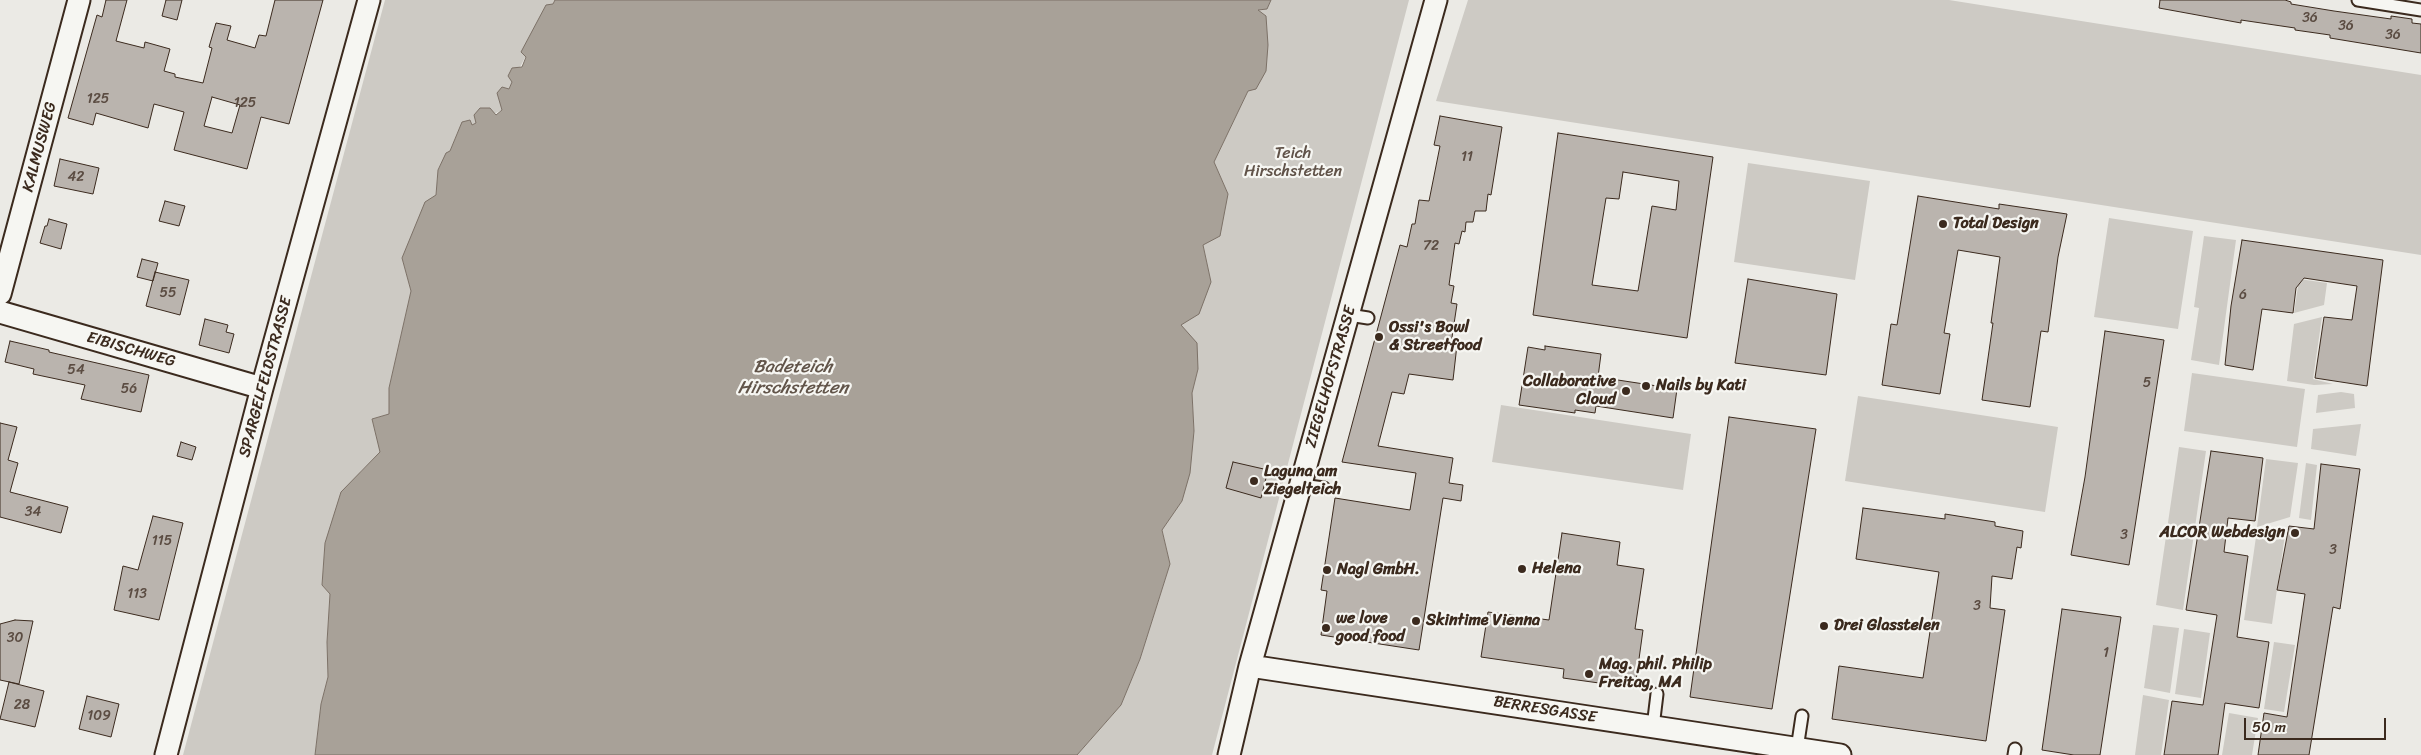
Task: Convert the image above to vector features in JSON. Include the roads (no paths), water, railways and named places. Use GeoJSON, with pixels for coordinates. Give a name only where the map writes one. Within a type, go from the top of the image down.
{"type":"FeatureCollection","features":[{"type":"Feature","properties":{"kind":"street","name":"KALMUSWEG"},"geometry":{"type":"LineString","coordinates":[[0,294],[79,0]]}},
{"type":"Feature","properties":{"kind":"street","name":"SPARGELFELDSTRASSE"},"geometry":{"type":"LineString","coordinates":[[166,755],[262,388],[369,0]]}},
{"type":"Feature","properties":{"kind":"street","name":"ZIEGELHOFSTRASSE"},"geometry":{"type":"LineString","coordinates":[[1229,755],[1250,666],[1301,485],[1358,317],[1436,0]]}},
{"type":"Feature","properties":{"kind":"street","name":"EIBISCHWEG"},"geometry":{"type":"LineString","coordinates":[[0,312],[262,388]]}},
{"type":"Feature","properties":{"kind":"street","name":"BERRESGASSE"},"geometry":{"type":"LineString","coordinates":[[1250,666],[1840,755]]}},
{"type":"Feature","properties":{"kind":"lane"},"geometry":{"type":"LineString","coordinates":[[2358,0],[2421,10]]}},
{"type":"Feature","properties":{"kind":"lane"},"geometry":{"type":"LineString","coordinates":[[1301,485],[1324,488]]}},
{"type":"Feature","properties":{"kind":"lane"},"geometry":{"type":"LineString","coordinates":[[1653,726],[1657,694]]}},
{"type":"Feature","properties":{"kind":"lane"},"geometry":{"type":"LineString","coordinates":[[1797,749],[1802,716]]}},
{"type":"Feature","properties":{"kind":"water","name":"Badeteich Hirschstetten"},"geometry":{"type":"Polygon","coordinates":[[[555,0],[1271,0],[1267,9],[1258,10],[1266,16],[1268,45],[1266,71],[1256,89],[1248,91],[1214,162],[1228,194],[1220,236],[1203,245],[1211,282],[1199,314],[1181,325],[1197,343],[1198,369],[1192,393],[1194,431],[1190,473],[1182,501],[1162,530],[1170,564],[1140,659],[1121,705],[1077,755],[315,755],[321,704],[328,677],[327,642],[330,594],[322,585],[325,543],[341,492],[380,452],[372,419],[389,414],[389,388],[411,291],[402,258],[425,202],[436,195],[438,170],[446,153],[450,151],[462,122],[470,120],[472,125],[476,123],[474,115],[480,108],[490,108],[496,115],[502,110],[497,93],[502,87],[509,89],[512,82],[508,76],[512,68],[522,67],[526,57],[521,52],[546,5],[553,4],[555,0]]]}},
{"type":"Feature","properties":{"kind":"place","name":"Total Design"},"geometry":{"type":"Point","coordinates":[1943,224]}},
{"type":"Feature","properties":{"kind":"place","name":"Ossi's Bowl & Streetfood"},"geometry":{"type":"Point","coordinates":[1379,337]}},
{"type":"Feature","properties":{"kind":"place","name":"Nails by Kati"},"geometry":{"type":"Point","coordinates":[1646,386]}},
{"type":"Feature","properties":{"kind":"place","name":"Collaborative Cloud"},"geometry":{"type":"Point","coordinates":[1626,391]}},
{"type":"Feature","properties":{"kind":"place","name":"Laguna am Ziegelteich"},"geometry":{"type":"Point","coordinates":[1254,481]}},
{"type":"Feature","properties":{"kind":"place","name":"ALCOR Webdesign"},"geometry":{"type":"Point","coordinates":[2295,533]}},
{"type":"Feature","properties":{"kind":"place","name":"Helena"},"geometry":{"type":"Point","coordinates":[1522,569]}},
{"type":"Feature","properties":{"kind":"place","name":"Nagl GmbH."},"geometry":{"type":"Point","coordinates":[1327,570]}},
{"type":"Feature","properties":{"kind":"place","name":"Skintime Vienna"},"geometry":{"type":"Point","coordinates":[1416,621]}},
{"type":"Feature","properties":{"kind":"place","name":"Drei Glasstelen"},"geometry":{"type":"Point","coordinates":[1824,626]}},
{"type":"Feature","properties":{"kind":"place","name":"we love good food"},"geometry":{"type":"Point","coordinates":[1326,628]}},
{"type":"Feature","properties":{"kind":"place","name":"Mag. phil. Philip Freitag, MA"},"geometry":{"type":"Point","coordinates":[1589,674]}},
{"type":"Feature","properties":{"kind":"park label","name":"Teich Hirschstetten"},"geometry":{"type":"Point","coordinates":[1293,163]}}]}
